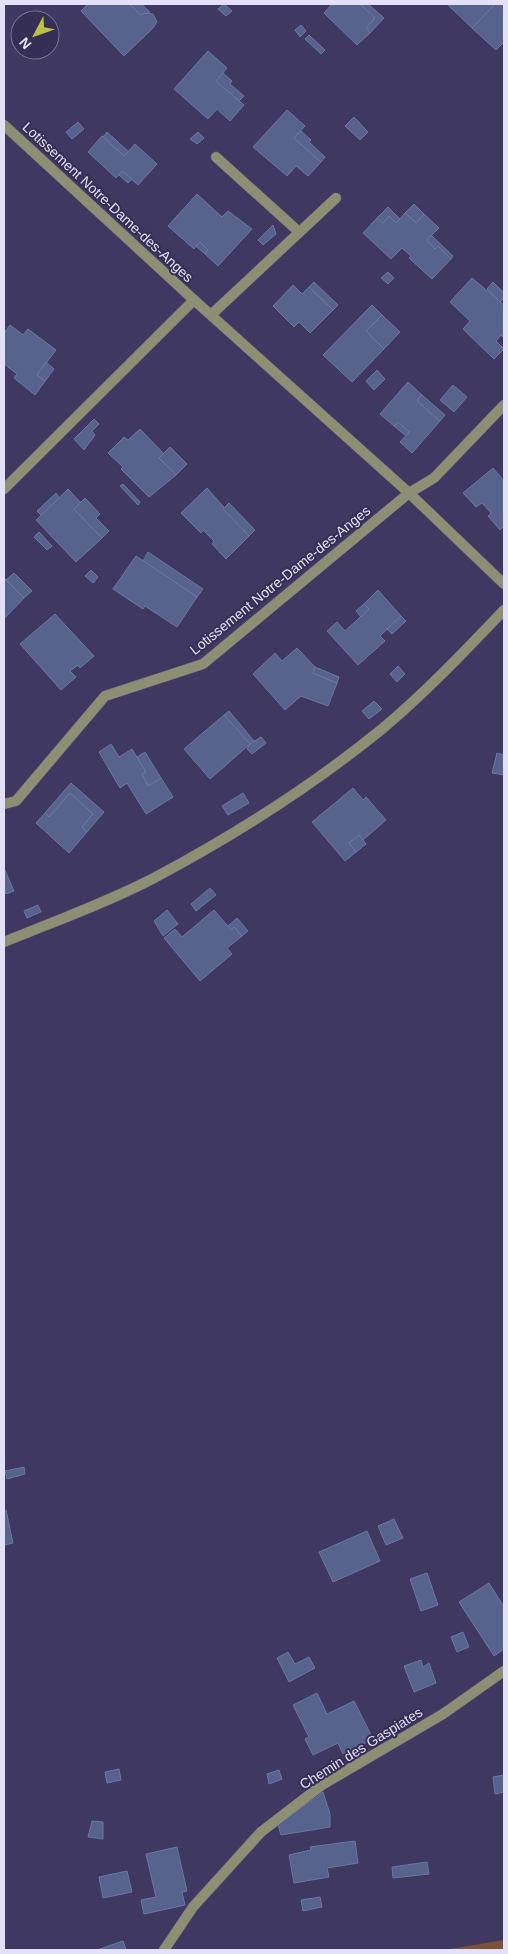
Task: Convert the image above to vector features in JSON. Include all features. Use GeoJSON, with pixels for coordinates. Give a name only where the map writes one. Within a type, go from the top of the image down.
{"type":"FeatureCollection","features":[{"type":"Feature","properties":{"kind":"street","name":"Lotissement Notre-Dame-des-Anges"},"geometry":{"type":"LineString","coordinates":[[4,125],[194,300],[212,314],[410,493],[504,584]]}},
{"type":"Feature","properties":{"kind":"street"},"geometry":{"type":"LineString","coordinates":[[216,157],[299,232]]}},
{"type":"Feature","properties":{"kind":"street"},"geometry":{"type":"LineString","coordinates":[[212,314],[336,198]]}},
{"type":"Feature","properties":{"kind":"street","name":"Lotissement Notre-Dame-des-Anges"},"geometry":{"type":"LineString","coordinates":[[4,489],[194,300]]}},
{"type":"Feature","properties":{"kind":"street","name":"Lotissement Notre-Dame-des-Anges"},"geometry":{"type":"LineString","coordinates":[[4,804],[16,801],[105,696],[203,664],[410,493],[434,478],[504,405]]}},
{"type":"Feature","properties":{"kind":"street"},"geometry":{"type":"LineString","coordinates":[[4,942],[152,879],[238,830],[305,786],[382,729],[464,653],[504,610]]}},
{"type":"Feature","properties":{"kind":"street","name":"Chemin des Gaspiates"},"geometry":{"type":"LineString","coordinates":[[164,1950],[193,1907],[261,1832],[322,1785],[443,1714],[504,1671]]}},
{"type":"Feature","properties":{"kind":"shaded area"},"geometry":{"type":"Polygon","coordinates":[[[504,1940],[504,1950],[444,1950],[504,1940]]]}},
{"type":"Feature","properties":{"kind":"building"},"geometry":{"type":"Polygon","coordinates":[[[88,4],[130,4],[140,15],[144,13],[153,14],[157,22],[124,56],[81,11],[88,4]]]}},
{"type":"Feature","properties":{"kind":"building"},"geometry":{"type":"Polygon","coordinates":[[[130,4],[141,4],[150,12],[140,15],[130,4]]]}},
{"type":"Feature","properties":{"kind":"building"},"geometry":{"type":"Polygon","coordinates":[[[224,4],[232,11],[226,16],[218,9],[224,4]]]}},
{"type":"Feature","properties":{"kind":"building"},"geometry":{"type":"Polygon","coordinates":[[[332,4],[360,4],[375,18],[366,28],[370,33],[357,45],[324,13],[332,4]]]}},
{"type":"Feature","properties":{"kind":"building"},"geometry":{"type":"Polygon","coordinates":[[[360,4],[368,4],[384,18],[370,33],[366,28],[375,18],[360,4]]]}},
{"type":"Feature","properties":{"kind":"building"},"geometry":{"type":"Polygon","coordinates":[[[447,4],[495,4],[472,28],[447,4]]]}},
{"type":"Feature","properties":{"kind":"building"},"geometry":{"type":"Polygon","coordinates":[[[495,4],[504,4],[504,42],[496,50],[472,28],[495,4]]]}},
{"type":"Feature","properties":{"kind":"building"},"geometry":{"type":"Polygon","coordinates":[[[301,25],[306,31],[300,37],[295,30],[301,25]]]}},
{"type":"Feature","properties":{"kind":"building"},"geometry":{"type":"Polygon","coordinates":[[[309,35],[325,50],[321,54],[305,39],[309,35]]]}},
{"type":"Feature","properties":{"kind":"building"},"geometry":{"type":"Polygon","coordinates":[[[208,51],[227,68],[216,81],[244,105],[230,121],[217,109],[208,119],[174,89],[208,51]]]}},
{"type":"Feature","properties":{"kind":"building"},"geometry":{"type":"Polygon","coordinates":[[[223,73],[232,81],[230,84],[244,96],[239,101],[216,81],[223,73]]]}},
{"type":"Feature","properties":{"kind":"building"},"geometry":{"type":"Polygon","coordinates":[[[287,110],[305,126],[294,138],[321,162],[308,176],[296,166],[287,176],[253,147],[287,110]]]}},
{"type":"Feature","properties":{"kind":"building"},"geometry":{"type":"Polygon","coordinates":[[[354,117],[368,132],[360,140],[345,126],[354,117]]]}},
{"type":"Feature","properties":{"kind":"building"},"geometry":{"type":"Polygon","coordinates":[[[78,122],[84,129],[72,139],[66,132],[78,122]]]}},
{"type":"Feature","properties":{"kind":"building"},"geometry":{"type":"Polygon","coordinates":[[[301,131],[311,140],[309,142],[325,157],[321,162],[294,138],[301,131]]]}},
{"type":"Feature","properties":{"kind":"building"},"geometry":{"type":"Polygon","coordinates":[[[107,132],[129,152],[124,156],[103,137],[107,132]]]}},
{"type":"Feature","properties":{"kind":"building"},"geometry":{"type":"Polygon","coordinates":[[[198,132],[204,138],[197,144],[190,139],[198,132]]]}},
{"type":"Feature","properties":{"kind":"building"},"geometry":{"type":"Polygon","coordinates":[[[102,136],[124,156],[135,144],[157,164],[138,185],[122,171],[116,178],[88,152],[102,136]]]}},
{"type":"Feature","properties":{"kind":"building"},"geometry":{"type":"Polygon","coordinates":[[[122,171],[132,179],[128,183],[119,175],[122,171]]]}},
{"type":"Feature","properties":{"kind":"building"},"geometry":{"type":"Polygon","coordinates":[[[197,194],[222,217],[228,211],[252,229],[218,266],[205,254],[208,250],[200,242],[194,249],[168,226],[197,194]]]}},
{"type":"Feature","properties":{"kind":"building"},"geometry":{"type":"Polygon","coordinates":[[[414,204],[424,214],[416,223],[405,213],[414,204]]]}},
{"type":"Feature","properties":{"kind":"building"},"geometry":{"type":"Polygon","coordinates":[[[388,207],[400,219],[396,223],[389,216],[383,223],[377,218],[388,207]]]}},
{"type":"Feature","properties":{"kind":"building"},"geometry":{"type":"Polygon","coordinates":[[[405,213],[416,223],[424,214],[439,228],[427,240],[435,249],[438,246],[451,259],[432,279],[409,258],[411,256],[402,248],[391,259],[363,233],[377,218],[383,223],[389,216],[396,223],[405,213]]]}},
{"type":"Feature","properties":{"kind":"building"},"geometry":{"type":"Polygon","coordinates":[[[273,225],[276,234],[263,245],[258,240],[273,225]]]}},
{"type":"Feature","properties":{"kind":"building"},"geometry":{"type":"Polygon","coordinates":[[[431,235],[453,256],[451,259],[438,246],[435,249],[427,240],[431,235]]]}},
{"type":"Feature","properties":{"kind":"building"},"geometry":{"type":"Polygon","coordinates":[[[200,242],[208,250],[205,254],[196,246],[200,242]]]}},
{"type":"Feature","properties":{"kind":"building"},"geometry":{"type":"Polygon","coordinates":[[[388,272],[394,278],[388,284],[381,278],[388,272]]]}},
{"type":"Feature","properties":{"kind":"building"},"geometry":{"type":"Polygon","coordinates":[[[472,278],[504,305],[504,338],[501,335],[496,341],[504,349],[494,359],[463,329],[470,321],[450,302],[472,278]]]}},
{"type":"Feature","properties":{"kind":"building"},"geometry":{"type":"Polygon","coordinates":[[[314,282],[338,305],[333,310],[309,287],[314,282]]]}},
{"type":"Feature","properties":{"kind":"building"},"geometry":{"type":"Polygon","coordinates":[[[493,282],[504,293],[504,298],[500,302],[487,289],[493,282]]]}},
{"type":"Feature","properties":{"kind":"building"},"geometry":{"type":"Polygon","coordinates":[[[293,285],[302,294],[309,287],[333,310],[310,333],[299,322],[294,327],[273,306],[293,285]]]}},
{"type":"Feature","properties":{"kind":"building"},"geometry":{"type":"Polygon","coordinates":[[[372,305],[382,315],[366,331],[384,349],[352,382],[323,355],[372,305]]]}},
{"type":"Feature","properties":{"kind":"building"},"geometry":{"type":"Polygon","coordinates":[[[382,315],[400,332],[384,349],[366,331],[382,315]]]}},
{"type":"Feature","properties":{"kind":"building"},"geometry":{"type":"Polygon","coordinates":[[[10,325],[23,335],[28,329],[56,350],[37,375],[45,381],[35,395],[14,378],[17,374],[4,364],[4,333],[10,325]]]}},
{"type":"Feature","properties":{"kind":"building"},"geometry":{"type":"Polygon","coordinates":[[[46,362],[54,369],[45,381],[37,375],[46,362]]]}},
{"type":"Feature","properties":{"kind":"building"},"geometry":{"type":"Polygon","coordinates":[[[377,370],[385,379],[374,390],[366,381],[377,370]]]}},
{"type":"Feature","properties":{"kind":"building"},"geometry":{"type":"Polygon","coordinates":[[[408,382],[422,395],[417,401],[440,421],[412,453],[400,442],[409,432],[398,422],[394,426],[380,414],[408,382]]]}},
{"type":"Feature","properties":{"kind":"building"},"geometry":{"type":"Polygon","coordinates":[[[453,385],[467,397],[454,412],[440,400],[453,385]]]}},
{"type":"Feature","properties":{"kind":"building"},"geometry":{"type":"Polygon","coordinates":[[[422,395],[445,415],[440,421],[417,401],[422,395]]]}},
{"type":"Feature","properties":{"kind":"building"},"geometry":{"type":"Polygon","coordinates":[[[94,419],[99,424],[92,431],[95,435],[84,450],[74,439],[94,419]]]}},
{"type":"Feature","properties":{"kind":"building"},"geometry":{"type":"Polygon","coordinates":[[[398,422],[409,432],[406,436],[394,426],[398,422]]]}},
{"type":"Feature","properties":{"kind":"building"},"geometry":{"type":"Polygon","coordinates":[[[140,429],[164,454],[159,458],[176,475],[149,497],[108,453],[124,437],[128,440],[140,429]]]}},
{"type":"Feature","properties":{"kind":"building"},"geometry":{"type":"Polygon","coordinates":[[[170,447],[187,464],[176,475],[159,458],[170,447]]]}},
{"type":"Feature","properties":{"kind":"building"},"geometry":{"type":"Polygon","coordinates":[[[493,468],[504,481],[504,526],[500,530],[488,516],[491,513],[482,503],[476,507],[463,493],[493,468]]]}},
{"type":"Feature","properties":{"kind":"building"},"geometry":{"type":"Polygon","coordinates":[[[123,484],[140,502],[138,505],[120,486],[123,484]]]}},
{"type":"Feature","properties":{"kind":"building"},"geometry":{"type":"Polygon","coordinates":[[[207,488],[249,536],[226,559],[212,544],[214,541],[203,530],[201,533],[181,513],[207,488]]]}},
{"type":"Feature","properties":{"kind":"building"},"geometry":{"type":"Polygon","coordinates":[[[68,489],[81,503],[74,509],[102,538],[76,562],[36,520],[68,489]]]}},
{"type":"Feature","properties":{"kind":"building"},"geometry":{"type":"Polygon","coordinates":[[[56,493],[59,498],[41,515],[37,511],[56,493]]]}},
{"type":"Feature","properties":{"kind":"building"},"geometry":{"type":"Polygon","coordinates":[[[85,498],[100,514],[96,518],[109,531],[102,538],[74,509],[85,498]]]}},
{"type":"Feature","properties":{"kind":"building"},"geometry":{"type":"Polygon","coordinates":[[[229,503],[255,530],[249,536],[223,509],[229,503]]]}},
{"type":"Feature","properties":{"kind":"building"},"geometry":{"type":"Polygon","coordinates":[[[39,532],[52,546],[47,550],[34,537],[39,532]]]}},
{"type":"Feature","properties":{"kind":"building"},"geometry":{"type":"Polygon","coordinates":[[[148,552],[203,589],[197,597],[143,561],[148,552]]]}},
{"type":"Feature","properties":{"kind":"building"},"geometry":{"type":"Polygon","coordinates":[[[136,556],[197,597],[177,627],[145,606],[143,609],[113,589],[136,556]]]}},
{"type":"Feature","properties":{"kind":"building"},"geometry":{"type":"Polygon","coordinates":[[[91,570],[98,577],[93,583],[85,576],[91,570]]]}},
{"type":"Feature","properties":{"kind":"building"},"geometry":{"type":"Polygon","coordinates":[[[14,573],[32,591],[24,598],[6,580],[14,573]]]}},
{"type":"Feature","properties":{"kind":"building"},"geometry":{"type":"Polygon","coordinates":[[[5,579],[24,598],[4,619],[4,581],[5,579]]]}},
{"type":"Feature","properties":{"kind":"building"},"geometry":{"type":"Polygon","coordinates":[[[378,590],[401,616],[380,636],[385,641],[358,665],[327,631],[337,622],[345,631],[369,609],[364,604],[378,590]]]}},
{"type":"Feature","properties":{"kind":"building"},"geometry":{"type":"Polygon","coordinates":[[[364,604],[369,609],[361,617],[356,611],[364,604]]]}},
{"type":"Feature","properties":{"kind":"building"},"geometry":{"type":"Polygon","coordinates":[[[55,614],[94,656],[80,668],[78,665],[70,671],[76,677],[61,690],[20,644],[55,614]]]}},
{"type":"Feature","properties":{"kind":"building"},"geometry":{"type":"Polygon","coordinates":[[[401,616],[406,621],[392,634],[387,629],[401,616]]]}},
{"type":"Feature","properties":{"kind":"building"},"geometry":{"type":"Polygon","coordinates":[[[297,648],[315,667],[313,673],[337,683],[328,706],[301,696],[285,710],[253,674],[275,653],[282,661],[297,648]]]}},
{"type":"Feature","properties":{"kind":"building"},"geometry":{"type":"Polygon","coordinates":[[[398,666],[405,674],[397,682],[390,674],[398,666]]]}},
{"type":"Feature","properties":{"kind":"building"},"geometry":{"type":"Polygon","coordinates":[[[315,667],[339,677],[337,683],[313,673],[315,667]]]}},
{"type":"Feature","properties":{"kind":"building"},"geometry":{"type":"Polygon","coordinates":[[[374,701],[382,709],[369,719],[362,711],[374,701]]]}},
{"type":"Feature","properties":{"kind":"building"},"geometry":{"type":"Polygon","coordinates":[[[229,711],[254,741],[250,744],[224,715],[229,711]]]}},
{"type":"Feature","properties":{"kind":"building"},"geometry":{"type":"Polygon","coordinates":[[[224,715],[250,744],[210,779],[184,749],[224,715]]]}},
{"type":"Feature","properties":{"kind":"building"},"geometry":{"type":"Polygon","coordinates":[[[261,737],[266,743],[252,754],[247,749],[250,744],[261,737]]]}},
{"type":"Feature","properties":{"kind":"building"},"geometry":{"type":"Polygon","coordinates":[[[111,744],[119,757],[132,749],[146,772],[142,774],[148,786],[161,778],[173,797],[146,814],[127,783],[120,788],[99,752],[111,744]]]}},
{"type":"Feature","properties":{"kind":"building"},"geometry":{"type":"Polygon","coordinates":[[[145,752],[161,778],[148,786],[142,774],[146,772],[137,757],[145,752]]]}},
{"type":"Feature","properties":{"kind":"building"},"geometry":{"type":"Polygon","coordinates":[[[497,753],[504,755],[504,775],[492,773],[497,753]]]}},
{"type":"Feature","properties":{"kind":"building"},"geometry":{"type":"Polygon","coordinates":[[[71,783],[104,812],[87,832],[82,827],[93,814],[70,793],[49,817],[45,813],[71,783]]]}},
{"type":"Feature","properties":{"kind":"building"},"geometry":{"type":"Polygon","coordinates":[[[353,788],[363,800],[366,797],[386,820],[363,840],[359,835],[349,843],[356,852],[345,861],[312,822],[353,788]]]}},
{"type":"Feature","properties":{"kind":"building"},"geometry":{"type":"Polygon","coordinates":[[[70,793],[93,814],[82,827],[87,832],[69,853],[36,823],[45,813],[49,817],[70,793]]]}},
{"type":"Feature","properties":{"kind":"building"},"geometry":{"type":"Polygon","coordinates":[[[243,793],[249,803],[228,815],[222,806],[243,793]]]}},
{"type":"Feature","properties":{"kind":"building"},"geometry":{"type":"Polygon","coordinates":[[[359,835],[366,844],[356,852],[349,843],[359,835]]]}},
{"type":"Feature","properties":{"kind":"building"},"geometry":{"type":"Polygon","coordinates":[[[4,868],[14,891],[6,894],[4,888],[4,868]]]}},
{"type":"Feature","properties":{"kind":"building"},"geometry":{"type":"Polygon","coordinates":[[[210,888],[216,895],[196,911],[191,904],[210,888]]]}},
{"type":"Feature","properties":{"kind":"building"},"geometry":{"type":"Polygon","coordinates":[[[38,905],[41,912],[27,918],[24,911],[38,905]]]}},
{"type":"Feature","properties":{"kind":"building"},"geometry":{"type":"Polygon","coordinates":[[[167,910],[178,924],[163,936],[154,921],[167,910]]]}},
{"type":"Feature","properties":{"kind":"building"},"geometry":{"type":"Polygon","coordinates":[[[214,910],[231,930],[234,927],[242,936],[227,948],[232,954],[200,981],[164,938],[175,929],[182,937],[214,910]]]}},
{"type":"Feature","properties":{"kind":"building"},"geometry":{"type":"Polygon","coordinates":[[[237,918],[248,931],[242,936],[234,927],[231,930],[228,926],[237,918]]]}},
{"type":"Feature","properties":{"kind":"building"},"geometry":{"type":"Polygon","coordinates":[[[24,1467],[25,1474],[7,1479],[5,1471],[24,1467]]]}},
{"type":"Feature","properties":{"kind":"building"},"geometry":{"type":"Polygon","coordinates":[[[4,1510],[6,1510],[13,1543],[4,1545],[4,1510]]]}},
{"type":"Feature","properties":{"kind":"building"},"geometry":{"type":"Polygon","coordinates":[[[394,1519],[403,1538],[386,1545],[378,1526],[394,1519]]]}},
{"type":"Feature","properties":{"kind":"building"},"geometry":{"type":"Polygon","coordinates":[[[367,1531],[380,1561],[333,1582],[319,1552],[367,1531]]]}},
{"type":"Feature","properties":{"kind":"building"},"geometry":{"type":"Polygon","coordinates":[[[427,1573],[438,1605],[421,1611],[410,1579],[427,1573]]]}},
{"type":"Feature","properties":{"kind":"building"},"geometry":{"type":"Polygon","coordinates":[[[489,1583],[504,1607],[504,1649],[494,1656],[459,1602],[489,1583]]]}},
{"type":"Feature","properties":{"kind":"building"},"geometry":{"type":"Polygon","coordinates":[[[463,1632],[469,1647],[457,1652],[451,1637],[463,1632]]]}},
{"type":"Feature","properties":{"kind":"building"},"geometry":{"type":"Polygon","coordinates":[[[288,1652],[295,1664],[309,1657],[315,1668],[289,1682],[277,1658],[288,1652]]]}},
{"type":"Feature","properties":{"kind":"building"},"geometry":{"type":"Polygon","coordinates":[[[421,1660],[423,1667],[429,1663],[436,1683],[414,1692],[404,1666],[421,1660]]]}},
{"type":"Feature","properties":{"kind":"building"},"geometry":{"type":"Polygon","coordinates":[[[317,1693],[327,1714],[354,1701],[373,1739],[343,1754],[338,1743],[313,1755],[305,1739],[309,1737],[293,1705],[317,1693]]]}},
{"type":"Feature","properties":{"kind":"building"},"geometry":{"type":"Polygon","coordinates":[[[119,1769],[121,1780],[107,1783],[105,1772],[119,1769]]]}},
{"type":"Feature","properties":{"kind":"building"},"geometry":{"type":"Polygon","coordinates":[[[279,1770],[282,1779],[269,1784],[267,1774],[279,1770]]]}},
{"type":"Feature","properties":{"kind":"building"},"geometry":{"type":"Polygon","coordinates":[[[504,1775],[504,1792],[495,1794],[493,1777],[504,1775]]]}},
{"type":"Feature","properties":{"kind":"building"},"geometry":{"type":"Polygon","coordinates":[[[323,1792],[330,1814],[330,1827],[281,1835],[278,1825],[323,1792]]]}},
{"type":"Feature","properties":{"kind":"building"},"geometry":{"type":"Polygon","coordinates":[[[92,1821],[103,1822],[103,1839],[88,1837],[92,1821]]]}},
{"type":"Feature","properties":{"kind":"building"},"geometry":{"type":"Polygon","coordinates":[[[355,1841],[358,1863],[327,1868],[329,1877],[294,1883],[289,1855],[311,1850],[310,1847],[355,1841]]]}},
{"type":"Feature","properties":{"kind":"building"},"geometry":{"type":"Polygon","coordinates":[[[177,1847],[187,1891],[182,1892],[185,1905],[144,1914],[141,1900],[156,1897],[146,1854],[177,1847]]]}},
{"type":"Feature","properties":{"kind":"building"},"geometry":{"type":"Polygon","coordinates":[[[427,1862],[429,1874],[393,1878],[392,1867],[427,1862]]]}},
{"type":"Feature","properties":{"kind":"building"},"geometry":{"type":"Polygon","coordinates":[[[127,1871],[132,1892],[103,1898],[99,1877],[127,1871]]]}},
{"type":"Feature","properties":{"kind":"building"},"geometry":{"type":"Polygon","coordinates":[[[320,1897],[322,1907],[303,1911],[301,1900],[320,1897]]]}},
{"type":"Feature","properties":{"kind":"building"},"geometry":{"type":"Polygon","coordinates":[[[123,1941],[126,1950],[97,1950],[123,1941]]]}}]}
